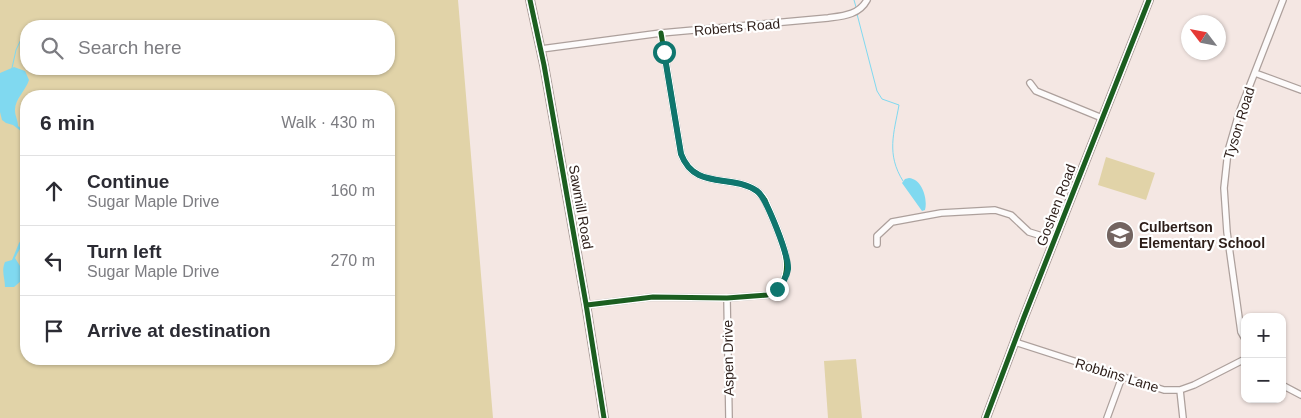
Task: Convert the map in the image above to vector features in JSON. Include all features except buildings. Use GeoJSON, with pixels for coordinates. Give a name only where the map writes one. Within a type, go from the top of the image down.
{"type":"FeatureCollection","features":[{"type":"Feature","properties":{"kind":"street","name":"Sawmill Road"},"geometry":{"type":"LineString","coordinates":[[530,0],[541,49],[587,305],[604,418]]}},
{"type":"Feature","properties":{"kind":"street","name":"Roberts Road"},"geometry":{"type":"LineString","coordinates":[[541,49],[660,34],[828,18],[852,14],[864,5],[867,0]]}},
{"type":"Feature","properties":{"kind":"street","name":"Goshen Road"},"geometry":{"type":"LineString","coordinates":[[986,418],[1149,0]]}},
{"type":"Feature","properties":{"kind":"street","name":"Tyson Road"},"geometry":{"type":"LineString","coordinates":[[1241,332],[1227,232],[1224,188],[1228,151],[1239,113],[1283,0]]}},
{"type":"Feature","properties":{"kind":"street"},"geometry":{"type":"LineString","coordinates":[[587,305],[653,297],[727,298],[762,296],[773,293],[781,284],[788,269],[787,256],[761,194],[750,187],[693,173],[683,161],[660,34]]}},
{"type":"Feature","properties":{"kind":"street"},"geometry":{"type":"LineString","coordinates":[[1255,73],[1301,90]]}},
{"type":"Feature","properties":{"kind":"street"},"geometry":{"type":"LineString","coordinates":[[1030,83],[1036,91],[1102,118]]}},
{"type":"Feature","properties":{"kind":"street"},"geometry":{"type":"LineString","coordinates":[[877,244],[878,236],[892,222],[941,213],[995,210],[1011,215],[1029,232],[1055,240]]}},
{"type":"Feature","properties":{"kind":"street","name":"Aspen Drive"},"geometry":{"type":"LineString","coordinates":[[727,298],[729,418]]}},
{"type":"Feature","properties":{"kind":"street","name":"Robbins Lane"},"geometry":{"type":"LineString","coordinates":[[1015,342],[1164,390],[1180,390],[1210,378],[1241,360]]}},
{"type":"Feature","properties":{"kind":"street"},"geometry":{"type":"LineString","coordinates":[[1107,418],[1122,377]]}},
{"type":"Feature","properties":{"kind":"street"},"geometry":{"type":"LineString","coordinates":[[1286,387],[1301,395]]}},
{"type":"Feature","properties":{"kind":"street"},"geometry":{"type":"LineString","coordinates":[[1180,390],[1183,418]]}},
{"type":"Feature","properties":{"kind":"shaded area"},"geometry":{"type":"Polygon","coordinates":[[[0,0],[458,0],[493,418],[0,418],[0,0]]]}},
{"type":"Feature","properties":{"kind":"shaded area"},"geometry":{"type":"Polygon","coordinates":[[[1106,157],[1155,173],[1146,200],[1098,185],[1106,157]]]}},
{"type":"Feature","properties":{"kind":"shaded area"},"geometry":{"type":"Polygon","coordinates":[[[856,359],[862,418],[828,418],[824,361],[856,359]]]}},
{"type":"Feature","properties":{"kind":"water"},"geometry":{"type":"Polygon","coordinates":[[[14,67],[20,69],[20,75],[27,75],[29,80],[24,90],[20,90],[20,97],[15,106],[20,130],[2,120],[0,112],[0,73],[14,67]]]}},
{"type":"Feature","properties":{"kind":"water"},"geometry":{"type":"Polygon","coordinates":[[[905,179],[914,179],[923,190],[926,200],[925,210],[922,211],[902,183],[905,179]]]}},
{"type":"Feature","properties":{"kind":"water"},"geometry":{"type":"Polygon","coordinates":[[[20,242],[20,248],[15,258],[20,266],[20,282],[14,287],[5,287],[4,265],[5,262],[12,260],[20,242]]]}},
{"type":"Feature","properties":{"kind":"waterway"},"geometry":{"type":"LineString","coordinates":[[854,0],[856,7]]}},
{"type":"Feature","properties":{"kind":"waterway"},"geometry":{"type":"LineString","coordinates":[[857,14],[877,91],[882,99],[899,105],[893,152],[894,162],[903,181]]}},
{"type":"Feature","properties":{"kind":"waterway"},"geometry":{"type":"LineString","coordinates":[[12,68],[20,42]]}},
{"type":"Feature","properties":{"kind":"cycle path"},"geometry":{"type":"LineString","coordinates":[[530,0],[544,65],[604,418]]}},
{"type":"Feature","properties":{"kind":"cycle path"},"geometry":{"type":"LineString","coordinates":[[986,418],[1149,0]]}},
{"type":"Feature","properties":{"kind":"cycle path"},"geometry":{"type":"LineString","coordinates":[[587,305],[653,297],[727,298],[767,295],[779,287],[785,277],[787,265],[785,252],[765,200],[756,191],[745,185],[709,179],[698,174],[688,167],[681,154],[661,33]]}},
{"type":"Feature","properties":{"kind":"place","name":"Culbertson Elementary School"},"geometry":{"type":"Point","coordinates":[1120,235]}},
{"type":"Feature","properties":{"kind":"route"},"geometry":{"type":"LineString","coordinates":[[664,52],[683,161],[693,173],[750,187],[761,194],[787,256],[788,269],[777,289]]}}]}
